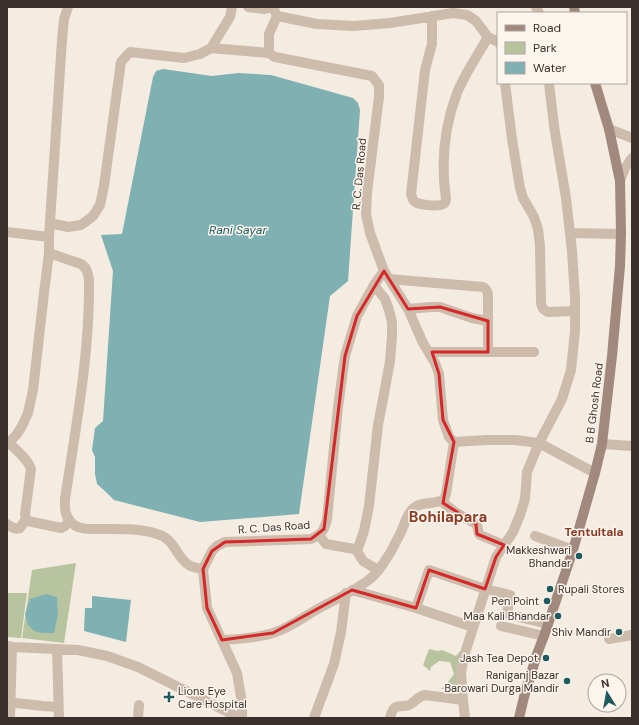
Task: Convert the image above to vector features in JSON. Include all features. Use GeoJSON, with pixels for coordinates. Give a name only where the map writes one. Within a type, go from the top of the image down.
{"type":"FeatureCollection","features":[{"type":"Feature","properties":{"kind":"street"},"geometry":{"type":"LineString","coordinates":[[7,524],[15,529],[18,529],[26,519],[25,514],[31,469],[24,457],[8,444],[22,426],[28,413],[33,390],[49,253],[62,40],[64,19],[68,7]]}},
{"type":"Feature","properties":{"kind":"street"},"geometry":{"type":"LineString","coordinates":[[211,48],[230,17],[232,7]]}},
{"type":"Feature","properties":{"kind":"street"},"geometry":{"type":"LineString","coordinates":[[248,7],[274,10],[317,24],[354,26],[390,23],[453,13],[466,15],[476,21],[488,37],[497,42]]}},
{"type":"Feature","properties":{"kind":"street"},"geometry":{"type":"LineString","coordinates":[[269,53],[269,34],[274,10]]}},
{"type":"Feature","properties":{"kind":"street"},"geometry":{"type":"LineString","coordinates":[[432,16],[432,44],[425,70],[411,194],[412,199],[419,204],[439,206],[445,202],[443,164],[450,116],[457,93],[488,37]]}},
{"type":"Feature","properties":{"kind":"street","name":"R. C. Das Road"},"geometry":{"type":"LineString","coordinates":[[50,223],[68,227],[81,225],[92,216],[100,205],[121,62],[130,52],[184,58],[200,54],[211,48],[269,53],[275,57],[372,76],[378,85],[379,97],[367,193],[366,214],[370,233],[386,275],[374,285],[357,316],[345,356],[324,529],[319,535],[311,539],[226,542],[217,546],[212,551],[203,569]]}},
{"type":"Feature","properties":{"kind":"street"},"geometry":{"type":"LineString","coordinates":[[505,84],[520,188],[523,198],[534,217],[538,229],[542,308],[544,311],[548,312],[575,311]]}},
{"type":"Feature","properties":{"kind":"street"},"geometry":{"type":"LineString","coordinates":[[465,718],[461,673],[464,656],[496,557],[513,532],[520,515],[525,499],[527,472],[538,443],[562,398],[571,370],[575,332],[572,251],[566,198],[554,126],[549,84]]}},
{"type":"Feature","properties":{"kind":"street","name":"B B Ghosh Road"},"geometry":{"type":"LineString","coordinates":[[519,718],[535,662],[573,550],[602,444],[617,304],[621,234],[620,181],[609,129],[595,84]]}},
{"type":"Feature","properties":{"kind":"street"},"geometry":{"type":"LineString","coordinates":[[609,129],[632,138]]}},
{"type":"Feature","properties":{"kind":"street"},"geometry":{"type":"LineString","coordinates":[[620,181],[625,168],[632,158]]}},
{"type":"Feature","properties":{"kind":"street"},"geometry":{"type":"LineString","coordinates":[[7,232],[49,237]]}},
{"type":"Feature","properties":{"kind":"street"},"geometry":{"type":"LineString","coordinates":[[570,233],[621,234]]}},
{"type":"Feature","properties":{"kind":"street"},"geometry":{"type":"LineString","coordinates":[[10,718],[8,702],[9,647],[78,650],[107,656],[138,667],[241,718],[242,703],[237,673],[207,608],[203,569],[196,568],[188,564],[166,538],[157,534],[141,530],[88,529],[77,527],[70,521],[65,512],[65,499],[82,389],[88,331],[89,280],[88,272],[84,266],[49,253]]}},
{"type":"Feature","properties":{"kind":"street"},"geometry":{"type":"LineString","coordinates":[[386,275],[408,309],[423,343],[435,363],[439,374],[443,420],[449,437],[454,442],[515,440],[538,443],[595,473]]}},
{"type":"Feature","properties":{"kind":"street"},"geometry":{"type":"LineString","coordinates":[[386,275],[482,287],[486,289],[488,292],[488,352]]}},
{"type":"Feature","properties":{"kind":"street"},"geometry":{"type":"LineString","coordinates":[[357,551],[364,531],[378,425],[390,361],[392,337],[392,322],[389,310],[385,299],[374,285]]}},
{"type":"Feature","properties":{"kind":"street"},"geometry":{"type":"LineString","coordinates":[[408,309],[440,307],[472,318],[488,321]]}},
{"type":"Feature","properties":{"kind":"street"},"geometry":{"type":"LineString","coordinates":[[429,352],[534,352]]}},
{"type":"Feature","properties":{"kind":"street"},"geometry":{"type":"LineString","coordinates":[[222,640],[250,638],[273,633],[292,624],[371,578],[396,543],[411,511],[415,507],[422,504],[441,501],[444,499],[454,442]]}},
{"type":"Feature","properties":{"kind":"street"},"geometry":{"type":"LineString","coordinates":[[602,444],[632,446]]}},
{"type":"Feature","properties":{"kind":"street"},"geometry":{"type":"LineString","coordinates":[[441,501],[455,512],[476,524],[480,535],[504,545]]}},
{"type":"Feature","properties":{"kind":"street"},"geometry":{"type":"LineString","coordinates":[[26,519],[28,521],[61,528],[70,521]]}},
{"type":"Feature","properties":{"kind":"street"},"geometry":{"type":"LineString","coordinates":[[319,535],[326,544],[354,549],[363,561],[378,570]]}},
{"type":"Feature","properties":{"kind":"street"},"geometry":{"type":"LineString","coordinates":[[535,536],[573,550]]}},
{"type":"Feature","properties":{"kind":"street"},"geometry":{"type":"LineString","coordinates":[[416,608],[429,570],[485,589],[510,595],[507,614],[548,624]]}},
{"type":"Feature","properties":{"kind":"street"},"geometry":{"type":"LineString","coordinates":[[349,592],[416,608],[473,627]]}},
{"type":"Feature","properties":{"kind":"street"},"geometry":{"type":"LineString","coordinates":[[314,718],[334,664],[349,592]]}},
{"type":"Feature","properties":{"kind":"street"},"geometry":{"type":"LineString","coordinates":[[501,626],[544,636]]}},
{"type":"Feature","properties":{"kind":"street"},"geometry":{"type":"LineString","coordinates":[[609,639],[632,635]]}},
{"type":"Feature","properties":{"kind":"street"},"geometry":{"type":"LineString","coordinates":[[57,649],[58,718]]}},
{"type":"Feature","properties":{"kind":"street"},"geometry":{"type":"LineString","coordinates":[[390,718],[392,711],[396,707],[407,706],[420,696],[463,700]]}},
{"type":"Feature","properties":{"kind":"street"},"geometry":{"type":"LineString","coordinates":[[8,702],[58,707]]}},
{"type":"Feature","properties":{"kind":"street"},"geometry":{"type":"LineString","coordinates":[[138,718],[139,705]]}},
{"type":"Feature","properties":{"kind":"highlighted area"},"geometry":{"type":"Polygon","coordinates":[[[384,271],[408,309],[440,307],[488,321],[488,352],[432,352],[439,374],[443,420],[454,442],[443,503],[476,524],[477,534],[504,545],[496,557],[485,589],[429,570],[416,608],[352,590],[273,633],[222,640],[207,608],[203,569],[212,551],[225,542],[311,539],[324,529],[345,356],[357,316],[384,271]]]}},
{"type":"Feature","properties":{"kind":"green space"},"geometry":{"type":"Polygon","coordinates":[[[76,563],[64,643],[22,638],[32,570],[76,563]]]}},
{"type":"Feature","properties":{"kind":"green space"},"geometry":{"type":"Polygon","coordinates":[[[7,593],[27,593],[21,638],[7,637],[7,593]]]}},
{"type":"Feature","properties":{"kind":"green space"},"geometry":{"type":"Polygon","coordinates":[[[429,649],[438,651],[442,650],[456,656],[462,649],[459,689],[441,689],[454,674],[450,662],[439,661],[431,667],[430,671],[423,665],[429,649]]]}},
{"type":"Feature","properties":{"kind":"water","name":"Rani Sayar"},"geometry":{"type":"Polygon","coordinates":[[[163,69],[212,76],[238,73],[271,75],[353,98],[358,103],[360,110],[348,281],[330,296],[299,514],[200,522],[114,500],[97,484],[95,474],[95,457],[92,450],[95,428],[103,421],[113,271],[101,235],[122,234],[153,77],[156,71],[163,69]]]}},
{"type":"Feature","properties":{"kind":"water"},"geometry":{"type":"Polygon","coordinates":[[[46,594],[57,597],[58,614],[54,633],[34,631],[28,625],[25,614],[30,599],[46,594]]]}},
{"type":"Feature","properties":{"kind":"water"},"geometry":{"type":"Polygon","coordinates":[[[92,596],[131,600],[126,642],[84,631],[85,608],[92,608],[92,596]]]}},
{"type":"Feature","properties":{"kind":"place","name":"Makkeshwari Bhandar"},"geometry":{"type":"Point","coordinates":[579,556]}},
{"type":"Feature","properties":{"kind":"place","name":"Rupali Stores"},"geometry":{"type":"Point","coordinates":[550,589]}},
{"type":"Feature","properties":{"kind":"place","name":"Pen Point"},"geometry":{"type":"Point","coordinates":[547,601]}},
{"type":"Feature","properties":{"kind":"place","name":"Maa Kali Bhandar"},"geometry":{"type":"Point","coordinates":[558,616]}},
{"type":"Feature","properties":{"kind":"place","name":"Shiv Mandir"},"geometry":{"type":"Point","coordinates":[619,632]}},
{"type":"Feature","properties":{"kind":"place","name":"Jash Tea Depot"},"geometry":{"type":"Point","coordinates":[546,658]}},
{"type":"Feature","properties":{"kind":"place","name":"Raniganj Bazar Barowari Durga Mandir"},"geometry":{"type":"Point","coordinates":[567,681]}},
{"type":"Feature","properties":{"kind":"place","name":"Lions Eye Care Hospital"},"geometry":{"type":"Point","coordinates":[169,697]}},
{"type":"Feature","properties":{"kind":"district","name":"Bohilapara"},"geometry":{"type":"Point","coordinates":[448,517]}},
{"type":"Feature","properties":{"kind":"district","name":"Tentultala"},"geometry":{"type":"Point","coordinates":[594,532]}}]}
